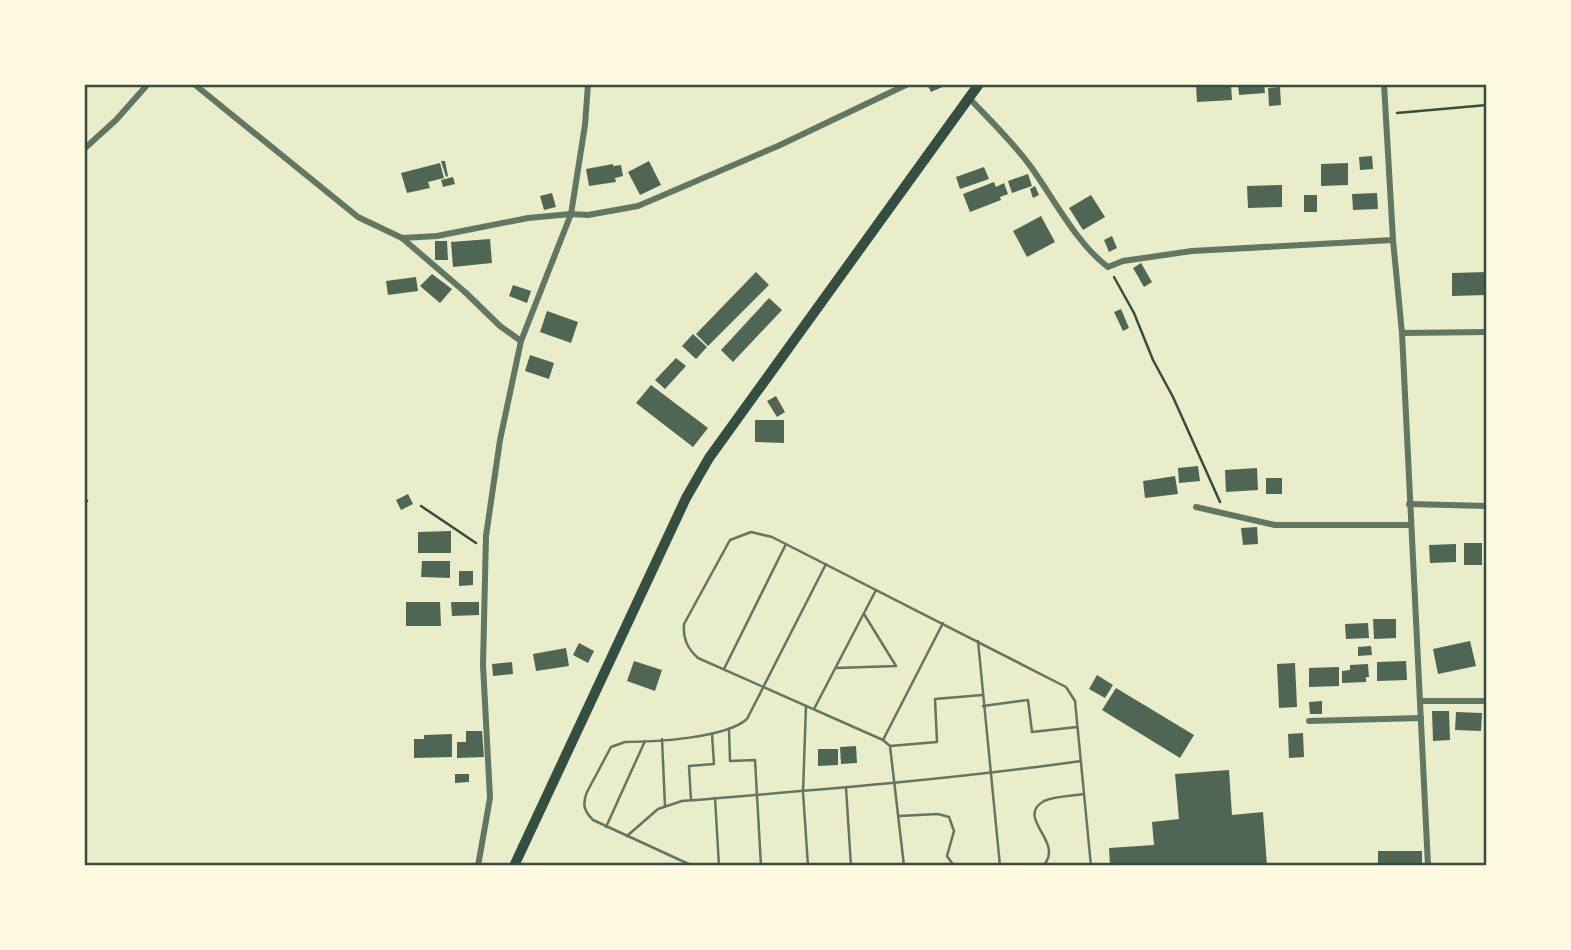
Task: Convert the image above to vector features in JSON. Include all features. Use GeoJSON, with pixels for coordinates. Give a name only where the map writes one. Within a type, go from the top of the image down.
{"type":"FeatureCollection","features":[{"type":"Feature","properties":{"kind":"main road"},"geometry":{"type":"LineString","coordinates":[[514,866],[686,498],[709,458],[979,84]]}},
{"type":"Feature","properties":{"kind":"street"},"geometry":{"type":"LineString","coordinates":[[84,149],[116,120],[148,84]]}},
{"type":"Feature","properties":{"kind":"street"},"geometry":{"type":"LineString","coordinates":[[194,84],[358,217],[402,238],[500,326],[521,341]]}},
{"type":"Feature","properties":{"kind":"street"},"geometry":{"type":"LineString","coordinates":[[478,866],[490,798],[484,701],[485,550],[500,440],[521,341],[571,214],[585,125],[588,84]]}},
{"type":"Feature","properties":{"kind":"street"},"geometry":{"type":"LineString","coordinates":[[402,238],[437,236],[528,218],[587,215],[638,206],[778,146],[908,84]]}},
{"type":"Feature","properties":{"kind":"street"},"geometry":{"type":"LineString","coordinates":[[1384,84],[1393,240],[1402,333],[1429,866]]}},
{"type":"Feature","properties":{"kind":"street"},"geometry":{"type":"LineString","coordinates":[[968,98],[1018,151],[1063,215],[1108,267],[1123,261],[1192,251],[1393,240]]}},
{"type":"Feature","properties":{"kind":"street"},"geometry":{"type":"LineString","coordinates":[[1402,333],[1487,332]]}},
{"type":"Feature","properties":{"kind":"street"},"geometry":{"type":"LineString","coordinates":[[1409,504],[1487,506]]}},
{"type":"Feature","properties":{"kind":"street"},"geometry":{"type":"LineString","coordinates":[[1196,507],[1275,525],[1410,525]]}},
{"type":"Feature","properties":{"kind":"street"},"geometry":{"type":"LineString","coordinates":[[1421,701],[1484,701]]}},
{"type":"Feature","properties":{"kind":"street"},"geometry":{"type":"LineString","coordinates":[[1309,722],[1422,718]]}},
{"type":"Feature","properties":{"kind":"lane"},"geometry":{"type":"LineString","coordinates":[[904,866],[890,746],[883,740],[698,658],[690,651],[684,637],[684,624],[730,540],[751,532],[761,532],[1066,687],[1075,701],[1091,866]]}},
{"type":"Feature","properties":{"kind":"lane"},"geometry":{"type":"LineString","coordinates":[[724,670],[786,544]]}},
{"type":"Feature","properties":{"kind":"lane"},"geometry":{"type":"LineString","coordinates":[[693,866],[606,827],[586,813],[584,799],[587,792],[611,747],[625,742],[712,734],[739,727],[747,719],[825,564]]}},
{"type":"Feature","properties":{"kind":"lane"},"geometry":{"type":"LineString","coordinates":[[814,709],[876,590]]}},
{"type":"Feature","properties":{"kind":"lane"},"geometry":{"type":"LineString","coordinates":[[835,668],[896,666],[864,614]]}},
{"type":"Feature","properties":{"kind":"lane"},"geometry":{"type":"LineString","coordinates":[[883,740],[943,623]]}},
{"type":"Feature","properties":{"kind":"lane"},"geometry":{"type":"LineString","coordinates":[[978,641],[998,866]]}},
{"type":"Feature","properties":{"kind":"lane"},"geometry":{"type":"LineString","coordinates":[[890,746],[937,742],[935,699],[982,695]]}},
{"type":"Feature","properties":{"kind":"lane"},"geometry":{"type":"LineString","coordinates":[[983,706],[1028,700],[1032,732],[1077,727]]}},
{"type":"Feature","properties":{"kind":"lane"},"geometry":{"type":"LineString","coordinates":[[806,706],[803,792],[808,866]]}},
{"type":"Feature","properties":{"kind":"lane"},"geometry":{"type":"LineString","coordinates":[[729,730],[730,761],[755,760],[761,866]]}},
{"type":"Feature","properties":{"kind":"lane"},"geometry":{"type":"LineString","coordinates":[[691,800],[689,766],[714,764],[712,734]]}},
{"type":"Feature","properties":{"kind":"lane"},"geometry":{"type":"LineString","coordinates":[[662,739],[665,806]]}},
{"type":"Feature","properties":{"kind":"lane"},"geometry":{"type":"LineString","coordinates":[[606,827],[645,741]]}},
{"type":"Feature","properties":{"kind":"lane"},"geometry":{"type":"LineString","coordinates":[[627,836],[658,808],[691,800],[990,774],[1081,761]]}},
{"type":"Feature","properties":{"kind":"lane"},"geometry":{"type":"LineString","coordinates":[[846,788],[851,866]]}},
{"type":"Feature","properties":{"kind":"lane"},"geometry":{"type":"LineString","coordinates":[[1043,866],[1051,851],[1049,843],[1036,825],[1037,809],[1041,803],[1051,799],[1084,794]]}},
{"type":"Feature","properties":{"kind":"lane"},"geometry":{"type":"LineString","coordinates":[[715,798],[719,866]]}},
{"type":"Feature","properties":{"kind":"lane"},"geometry":{"type":"LineString","coordinates":[[899,817],[938,814],[949,817],[954,831],[947,856],[954,866]]}},
{"type":"Feature","properties":{"kind":"path"},"geometry":{"type":"LineString","coordinates":[[1387,114],[1487,105]]}},
{"type":"Feature","properties":{"kind":"path"},"geometry":{"type":"LineString","coordinates":[[1108,267],[1134,313],[1153,360],[1173,397],[1226,514]]}},
{"type":"Feature","properties":{"kind":"path"},"geometry":{"type":"LineString","coordinates":[[421,506],[485,550]]}},
{"type":"Feature","properties":{"kind":"building"},"geometry":{"type":"Polygon","coordinates":[[[927,84],[949,84],[931,92],[927,84]]]}},
{"type":"Feature","properties":{"kind":"building"},"geometry":{"type":"Polygon","coordinates":[[[1196,84],[1231,84],[1232,100],[1197,102],[1196,84]]]}},
{"type":"Feature","properties":{"kind":"building"},"geometry":{"type":"Polygon","coordinates":[[[1238,84],[1264,84],[1265,93],[1239,95],[1238,84]]]}},
{"type":"Feature","properties":{"kind":"building"},"geometry":{"type":"Polygon","coordinates":[[[1330,84],[1352,84],[1352,86],[1330,87],[1330,84]]]}},
{"type":"Feature","properties":{"kind":"building"},"geometry":{"type":"Polygon","coordinates":[[[1280,87],[1281,105],[1269,106],[1268,88],[1280,87]]]}},
{"type":"Feature","properties":{"kind":"building"},"geometry":{"type":"Polygon","coordinates":[[[1372,156],[1373,169],[1360,170],[1359,157],[1372,156]]]}},
{"type":"Feature","properties":{"kind":"building"},"geometry":{"type":"Polygon","coordinates":[[[441,161],[445,161],[446,177],[441,161]]]}},
{"type":"Feature","properties":{"kind":"building"},"geometry":{"type":"Polygon","coordinates":[[[649,161],[661,185],[640,195],[628,172],[649,161]]]}},
{"type":"Feature","properties":{"kind":"building"},"geometry":{"type":"Polygon","coordinates":[[[440,163],[444,178],[428,182],[430,188],[407,193],[401,173],[440,163]]]}},
{"type":"Feature","properties":{"kind":"building"},"geometry":{"type":"Polygon","coordinates":[[[1348,163],[1348,185],[1321,186],[1321,164],[1348,163]]]}},
{"type":"Feature","properties":{"kind":"building"},"geometry":{"type":"Polygon","coordinates":[[[621,165],[623,176],[615,178],[616,182],[589,186],[586,169],[621,165]]]}},
{"type":"Feature","properties":{"kind":"building"},"geometry":{"type":"Polygon","coordinates":[[[984,167],[989,179],[960,189],[956,177],[984,167]]]}},
{"type":"Feature","properties":{"kind":"building"},"geometry":{"type":"Polygon","coordinates":[[[1028,174],[1032,186],[1012,193],[1008,181],[1028,174]]]}},
{"type":"Feature","properties":{"kind":"building"},"geometry":{"type":"Polygon","coordinates":[[[453,177],[455,184],[443,187],[441,180],[453,177]]]}},
{"type":"Feature","properties":{"kind":"building"},"geometry":{"type":"Polygon","coordinates":[[[994,182],[996,187],[1004,183],[1008,194],[1000,197],[1001,200],[970,212],[963,194],[994,182]]]}},
{"type":"Feature","properties":{"kind":"building"},"geometry":{"type":"Polygon","coordinates":[[[1282,185],[1282,207],[1248,208],[1247,186],[1282,185]]]}},
{"type":"Feature","properties":{"kind":"building"},"geometry":{"type":"Polygon","coordinates":[[[1035,186],[1039,195],[1033,198],[1030,189],[1035,186]]]}},
{"type":"Feature","properties":{"kind":"building"},"geometry":{"type":"Polygon","coordinates":[[[552,193],[556,207],[544,210],[540,196],[552,193]]]}},
{"type":"Feature","properties":{"kind":"building"},"geometry":{"type":"Polygon","coordinates":[[[1377,193],[1378,209],[1353,210],[1352,194],[1377,193]]]}},
{"type":"Feature","properties":{"kind":"building"},"geometry":{"type":"Polygon","coordinates":[[[1091,195],[1105,217],[1083,230],[1069,208],[1091,195]]]}},
{"type":"Feature","properties":{"kind":"building"},"geometry":{"type":"Polygon","coordinates":[[[1304,195],[1317,195],[1317,212],[1304,212],[1304,195]]]}},
{"type":"Feature","properties":{"kind":"building"},"geometry":{"type":"Polygon","coordinates":[[[1041,216],[1055,242],[1027,257],[1013,231],[1041,216]]]}},
{"type":"Feature","properties":{"kind":"building"},"geometry":{"type":"Polygon","coordinates":[[[1112,236],[1117,248],[1109,252],[1104,240],[1112,236]]]}},
{"type":"Feature","properties":{"kind":"building"},"geometry":{"type":"Polygon","coordinates":[[[490,239],[492,263],[453,267],[451,242],[490,239]]]}},
{"type":"Feature","properties":{"kind":"building"},"geometry":{"type":"Polygon","coordinates":[[[435,241],[447,241],[448,260],[435,260],[435,241]]]}},
{"type":"Feature","properties":{"kind":"building"},"geometry":{"type":"Polygon","coordinates":[[[1141,263],[1152,282],[1144,287],[1133,268],[1141,263]]]}},
{"type":"Feature","properties":{"kind":"building"},"geometry":{"type":"Polygon","coordinates":[[[756,272],[769,285],[708,346],[696,334],[756,272]]]}},
{"type":"Feature","properties":{"kind":"building"},"geometry":{"type":"Polygon","coordinates":[[[1487,272],[1487,295],[1452,296],[1452,273],[1487,272]]]}},
{"type":"Feature","properties":{"kind":"building"},"geometry":{"type":"Polygon","coordinates":[[[432,274],[452,289],[440,303],[420,286],[432,274]]]}},
{"type":"Feature","properties":{"kind":"building"},"geometry":{"type":"Polygon","coordinates":[[[416,277],[418,291],[388,295],[386,281],[416,277]]]}},
{"type":"Feature","properties":{"kind":"building"},"geometry":{"type":"Polygon","coordinates":[[[513,285],[531,291],[527,303],[509,296],[513,285]]]}},
{"type":"Feature","properties":{"kind":"building"},"geometry":{"type":"Polygon","coordinates":[[[769,298],[782,310],[733,362],[721,350],[769,298]]]}},
{"type":"Feature","properties":{"kind":"building"},"geometry":{"type":"Polygon","coordinates":[[[1121,309],[1129,328],[1123,331],[1114,312],[1121,309]]]}},
{"type":"Feature","properties":{"kind":"building"},"geometry":{"type":"Polygon","coordinates":[[[547,311],[578,322],[571,343],[540,332],[547,311]]]}},
{"type":"Feature","properties":{"kind":"building"},"geometry":{"type":"Polygon","coordinates":[[[693,334],[707,347],[696,359],[682,346],[693,334]]]}},
{"type":"Feature","properties":{"kind":"building"},"geometry":{"type":"Polygon","coordinates":[[[530,355],[554,363],[549,379],[525,371],[530,355]]]}},
{"type":"Feature","properties":{"kind":"building"},"geometry":{"type":"Polygon","coordinates":[[[676,358],[686,366],[665,389],[655,380],[676,358]]]}},
{"type":"Feature","properties":{"kind":"building"},"geometry":{"type":"Polygon","coordinates":[[[651,385],[708,428],[693,447],[636,403],[651,385]]]}},
{"type":"Feature","properties":{"kind":"building"},"geometry":{"type":"Polygon","coordinates":[[[776,396],[785,412],[777,417],[767,401],[776,396]]]}},
{"type":"Feature","properties":{"kind":"building"},"geometry":{"type":"Polygon","coordinates":[[[755,420],[784,420],[784,443],[755,442],[755,420]]]}},
{"type":"Feature","properties":{"kind":"building"},"geometry":{"type":"Polygon","coordinates":[[[1198,466],[1200,481],[1179,483],[1178,468],[1198,466]]]}},
{"type":"Feature","properties":{"kind":"building"},"geometry":{"type":"Polygon","coordinates":[[[1257,468],[1258,490],[1226,492],[1225,470],[1257,468]]]}},
{"type":"Feature","properties":{"kind":"building"},"geometry":{"type":"Polygon","coordinates":[[[1175,476],[1178,494],[1145,498],[1143,481],[1175,476]]]}},
{"type":"Feature","properties":{"kind":"building"},"geometry":{"type":"Polygon","coordinates":[[[1266,478],[1282,478],[1282,494],[1266,494],[1266,478]]]}},
{"type":"Feature","properties":{"kind":"building"},"geometry":{"type":"Polygon","coordinates":[[[408,494],[413,504],[401,510],[396,500],[408,494]]]}},
{"type":"Feature","properties":{"kind":"building"},"geometry":{"type":"Polygon","coordinates":[[[1257,527],[1258,544],[1243,545],[1241,528],[1257,527]]]}},
{"type":"Feature","properties":{"kind":"building"},"geometry":{"type":"Polygon","coordinates":[[[451,531],[451,553],[418,553],[418,532],[451,531]]]}},
{"type":"Feature","properties":{"kind":"building"},"geometry":{"type":"Polygon","coordinates":[[[1464,543],[1482,543],[1482,565],[1464,565],[1464,543]]]}},
{"type":"Feature","properties":{"kind":"building"},"geometry":{"type":"Polygon","coordinates":[[[1456,544],[1456,562],[1430,563],[1429,545],[1456,544]]]}},
{"type":"Feature","properties":{"kind":"building"},"geometry":{"type":"Polygon","coordinates":[[[422,561],[450,561],[450,578],[421,577],[422,561]]]}},
{"type":"Feature","properties":{"kind":"building"},"geometry":{"type":"Polygon","coordinates":[[[459,571],[473,571],[473,585],[459,586],[459,571]]]}},
{"type":"Feature","properties":{"kind":"building"},"geometry":{"type":"Polygon","coordinates":[[[406,602],[440,602],[441,626],[406,626],[406,602]]]}},
{"type":"Feature","properties":{"kind":"building"},"geometry":{"type":"Polygon","coordinates":[[[451,602],[479,602],[479,615],[452,616],[451,602]]]}},
{"type":"Feature","properties":{"kind":"building"},"geometry":{"type":"Polygon","coordinates":[[[1373,619],[1396,619],[1396,638],[1374,639],[1373,619]]]}},
{"type":"Feature","properties":{"kind":"building"},"geometry":{"type":"Polygon","coordinates":[[[1368,623],[1369,638],[1346,639],[1345,624],[1368,623]]]}},
{"type":"Feature","properties":{"kind":"building"},"geometry":{"type":"Polygon","coordinates":[[[1470,641],[1476,666],[1438,674],[1433,649],[1470,641]]]}},
{"type":"Feature","properties":{"kind":"building"},"geometry":{"type":"Polygon","coordinates":[[[579,643],[594,651],[588,663],[573,655],[579,643]]]}},
{"type":"Feature","properties":{"kind":"building"},"geometry":{"type":"Polygon","coordinates":[[[1371,646],[1372,655],[1358,656],[1358,647],[1371,646]]]}},
{"type":"Feature","properties":{"kind":"building"},"geometry":{"type":"Polygon","coordinates":[[[566,648],[569,666],[536,671],[533,654],[566,648]]]}},
{"type":"Feature","properties":{"kind":"building"},"geometry":{"type":"Polygon","coordinates":[[[634,661],[662,670],[655,691],[627,681],[634,661]]]}},
{"type":"Feature","properties":{"kind":"building"},"geometry":{"type":"Polygon","coordinates":[[[1406,661],[1407,680],[1377,681],[1377,662],[1406,661]]]}},
{"type":"Feature","properties":{"kind":"building"},"geometry":{"type":"Polygon","coordinates":[[[512,662],[513,674],[493,676],[492,664],[512,662]]]}},
{"type":"Feature","properties":{"kind":"building"},"geometry":{"type":"Polygon","coordinates":[[[1295,663],[1297,707],[1279,708],[1277,664],[1295,663]]]}},
{"type":"Feature","properties":{"kind":"building"},"geometry":{"type":"Polygon","coordinates":[[[1368,664],[1369,677],[1366,677],[1366,682],[1342,683],[1342,671],[1350,670],[1350,665],[1368,664]]]}},
{"type":"Feature","properties":{"kind":"building"},"geometry":{"type":"Polygon","coordinates":[[[1339,667],[1339,686],[1309,687],[1309,668],[1339,667]]]}},
{"type":"Feature","properties":{"kind":"building"},"geometry":{"type":"Polygon","coordinates":[[[1097,675],[1113,685],[1105,698],[1089,689],[1097,675]]]}},
{"type":"Feature","properties":{"kind":"building"},"geometry":{"type":"Polygon","coordinates":[[[1116,688],[1194,735],[1180,758],[1102,710],[1116,688]]]}},
{"type":"Feature","properties":{"kind":"building"},"geometry":{"type":"Polygon","coordinates":[[[1322,701],[1322,714],[1310,714],[1309,702],[1322,701]]]}},
{"type":"Feature","properties":{"kind":"building"},"geometry":{"type":"Polygon","coordinates":[[[1432,711],[1449,711],[1450,740],[1433,741],[1432,711]]]}},
{"type":"Feature","properties":{"kind":"building"},"geometry":{"type":"Polygon","coordinates":[[[1456,712],[1482,713],[1481,731],[1455,730],[1456,712]]]}},
{"type":"Feature","properties":{"kind":"building"},"geometry":{"type":"Polygon","coordinates":[[[466,731],[482,731],[484,757],[457,758],[457,742],[466,742],[466,731]]]}},
{"type":"Feature","properties":{"kind":"building"},"geometry":{"type":"Polygon","coordinates":[[[1303,733],[1304,757],[1289,758],[1288,734],[1303,733]]]}},
{"type":"Feature","properties":{"kind":"building"},"geometry":{"type":"Polygon","coordinates":[[[452,734],[452,757],[414,758],[414,739],[424,739],[424,735],[452,734]]]}},
{"type":"Feature","properties":{"kind":"building"},"geometry":{"type":"Polygon","coordinates":[[[856,746],[857,763],[841,764],[840,747],[856,746]]]}},
{"type":"Feature","properties":{"kind":"building"},"geometry":{"type":"Polygon","coordinates":[[[818,749],[838,749],[838,765],[818,766],[818,749]]]}},
{"type":"Feature","properties":{"kind":"building"},"geometry":{"type":"Polygon","coordinates":[[[1229,770],[1232,815],[1263,812],[1267,866],[1110,866],[1109,848],[1154,845],[1152,822],[1179,819],[1175,774],[1229,770]]]}},
{"type":"Feature","properties":{"kind":"building"},"geometry":{"type":"Polygon","coordinates":[[[455,774],[469,774],[469,782],[455,783],[455,774]]]}},
{"type":"Feature","properties":{"kind":"building"},"geometry":{"type":"Polygon","coordinates":[[[1378,851],[1422,851],[1422,866],[1378,866],[1378,851]]]}}]}
